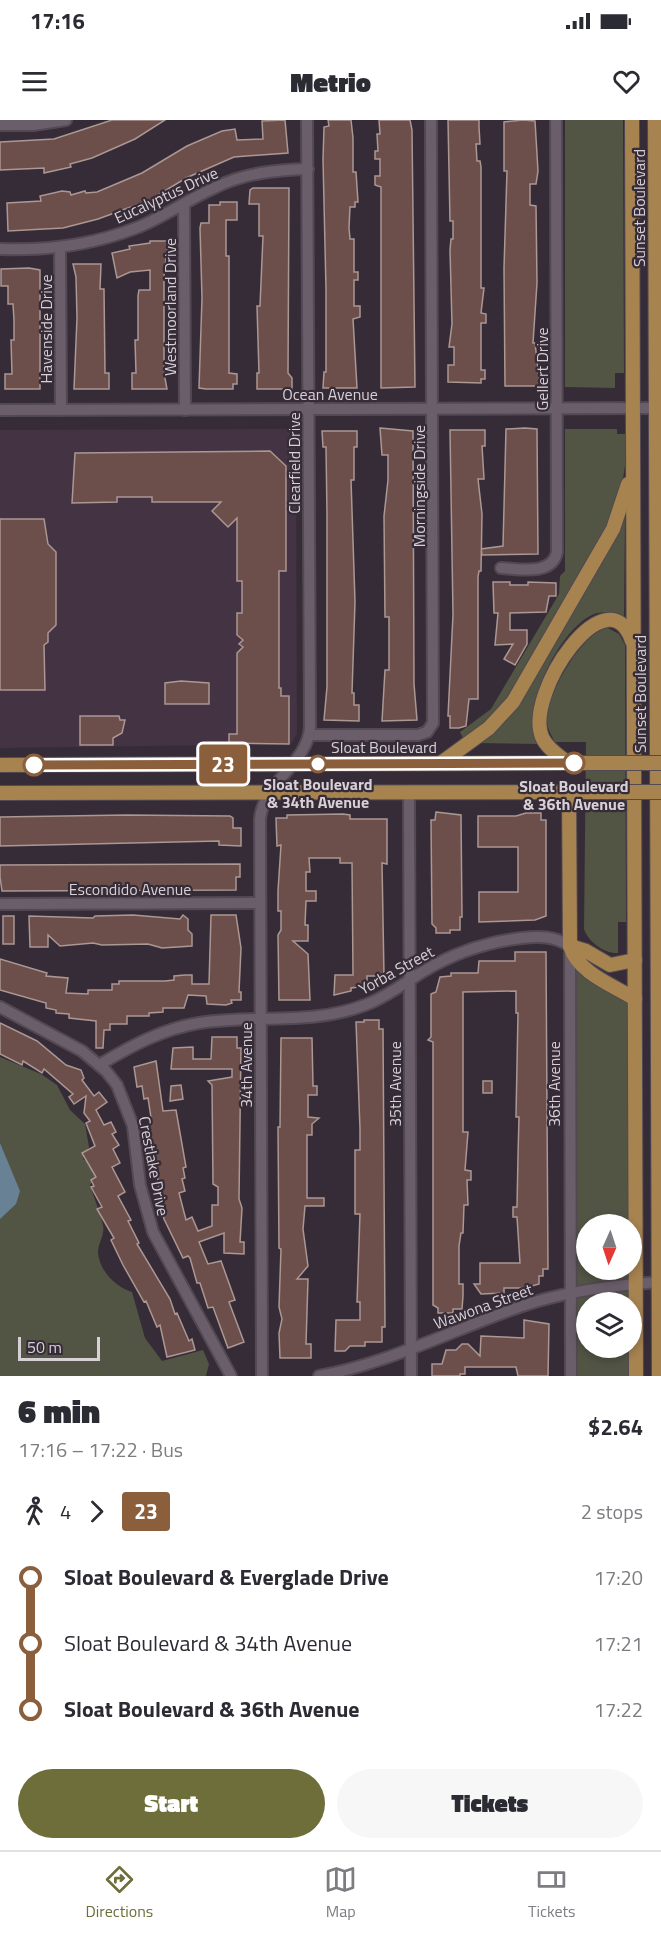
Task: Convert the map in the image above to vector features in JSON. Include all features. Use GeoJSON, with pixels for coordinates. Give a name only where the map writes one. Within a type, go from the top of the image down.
{"type":"FeatureCollection","features":[{"type":"Feature","properties":{"kind":"main road","name":"Sunset Boulevard"},"geometry":{"type":"LineString","coordinates":[[632,120],[636,1376]]}},
{"type":"Feature","properties":{"kind":"main road","name":"Sunset Boulevard"},"geometry":{"type":"LineString","coordinates":[[655,120],[659,641],[659,1376]]}},
{"type":"Feature","properties":{"kind":"main road"},"geometry":{"type":"LineString","coordinates":[[441,763],[497,721],[520,691],[613,529],[627,492],[633,446]]}},
{"type":"Feature","properties":{"kind":"main road"},"geometry":{"type":"LineString","coordinates":[[656,449],[661,485]]}},
{"type":"Feature","properties":{"kind":"main road"},"geometry":{"type":"LineString","coordinates":[[567,763],[545,742],[540,727],[544,696],[556,669],[581,634],[597,622],[610,621],[621,625],[629,634],[634,647]]}},
{"type":"Feature","properties":{"kind":"main road","name":"Sloat Boulevard"},"geometry":{"type":"LineString","coordinates":[[0,765],[661,763]]}},
{"type":"Feature","properties":{"kind":"main road","name":"36th Avenue"},"geometry":{"type":"LineString","coordinates":[[569,792],[570,946]]}},
{"type":"Feature","properties":{"kind":"main road"},"geometry":{"type":"LineString","coordinates":[[0,794],[661,792]]}},
{"type":"Feature","properties":{"kind":"main road"},"geometry":{"type":"LineString","coordinates":[[570,946],[586,951],[610,965],[635,960]]}},
{"type":"Feature","properties":{"kind":"main road"},"geometry":{"type":"LineString","coordinates":[[570,946],[579,964],[635,999]]}},
{"type":"Feature","properties":{"kind":"street"},"geometry":{"type":"LineString","coordinates":[[0,125],[33,125],[66,120]]}},
{"type":"Feature","properties":{"kind":"street","name":"Clearfield Drive"},"geometry":{"type":"LineString","coordinates":[[307,120],[309,735]]}},
{"type":"Feature","properties":{"kind":"street","name":"Morningside Drive"},"geometry":{"type":"LineString","coordinates":[[309,735],[418,735],[427,732],[433,723],[432,120]]}},
{"type":"Feature","properties":{"kind":"street","name":"Gellert Drive"},"geometry":{"type":"LineString","coordinates":[[501,568],[546,568],[556,558],[556,120]]}},
{"type":"Feature","properties":{"kind":"street","name":"Eucalyptus Drive"},"geometry":{"type":"LineString","coordinates":[[0,249],[60,247],[122,233],[213,188],[241,177],[273,171],[308,169]]}},
{"type":"Feature","properties":{"kind":"street","name":"Westmoorland Drive"},"geometry":{"type":"LineString","coordinates":[[184,204],[185,410]]}},
{"type":"Feature","properties":{"kind":"street","name":"Havenside Drive"},"geometry":{"type":"LineString","coordinates":[[60,247],[61,410]]}},
{"type":"Feature","properties":{"kind":"street","name":"Ocean Avenue"},"geometry":{"type":"LineString","coordinates":[[0,410],[658,408]]}},
{"type":"Feature","properties":{"kind":"street"},"geometry":{"type":"LineString","coordinates":[[290,764],[305,746],[309,735]]}},
{"type":"Feature","properties":{"kind":"street","name":"34th Avenue"},"geometry":{"type":"LineString","coordinates":[[262,1376],[260,819],[268,793],[290,764]]}},
{"type":"Feature","properties":{"kind":"street","name":"35th Avenue"},"geometry":{"type":"LineString","coordinates":[[409,792],[411,1376]]}},
{"type":"Feature","properties":{"kind":"street","name":"Escondido Avenue"},"geometry":{"type":"LineString","coordinates":[[0,904],[260,903]]}},
{"type":"Feature","properties":{"kind":"street","name":"Yorba Street"},"geometry":{"type":"LineString","coordinates":[[99,1065],[138,1043],[176,1028],[216,1021],[309,1019],[341,1013],[374,1002],[445,960],[497,942],[545,937],[556,938],[570,946]]}},
{"type":"Feature","properties":{"kind":"street","name":"36th Avenue"},"geometry":{"type":"LineString","coordinates":[[570,946],[571,1376]]}},
{"type":"Feature","properties":{"kind":"street","name":"Crestlake Drive"},"geometry":{"type":"LineString","coordinates":[[0,1007],[66,1041],[99,1065],[117,1085],[131,1117],[143,1202],[153,1232],[231,1376]]}},
{"type":"Feature","properties":{"kind":"street","name":"Wawona Street"},"geometry":{"type":"LineString","coordinates":[[319,1376],[351,1369],[411,1350],[506,1311],[571,1293],[660,1282]]}},
{"type":"Feature","properties":{"kind":"shaded area"},"geometry":{"type":"Polygon","coordinates":[[[288,429],[295,433],[296,438],[297,734],[291,744],[0,748],[0,430],[288,429]]]}},
{"type":"Feature","properties":{"kind":"green space"},"geometry":{"type":"Polygon","coordinates":[[[565,120],[623,120],[624,373],[615,373],[615,388],[565,387],[565,120]]]}},
{"type":"Feature","properties":{"kind":"green space"},"geometry":{"type":"Polygon","coordinates":[[[565,429],[617,429],[617,434],[625,434],[625,466],[621,491],[611,518],[506,699],[494,716],[463,738],[460,732],[491,709],[559,594],[560,576],[565,571],[565,429]]]}},
{"type":"Feature","properties":{"kind":"green space"},"geometry":{"type":"Polygon","coordinates":[[[625,516],[624,618],[608,613],[597,613],[584,620],[570,633],[558,650],[538,691],[533,711],[533,729],[537,744],[477,743],[506,721],[528,688],[625,516]]]}},
{"type":"Feature","properties":{"kind":"green space"},"geometry":{"type":"Polygon","coordinates":[[[608,628],[619,634],[625,645],[626,922],[618,922],[618,953],[608,952],[598,946],[589,938],[584,929],[586,742],[555,742],[548,729],[547,720],[548,709],[559,681],[577,652],[598,632],[608,628]]]}},
{"type":"Feature","properties":{"kind":"green space"},"geometry":{"type":"Polygon","coordinates":[[[579,970],[635,999],[636,1214],[576,1214],[576,1280],[636,1280],[636,1292],[576,1292],[576,1358],[636,1358],[636,1376],[570,1376],[570,971],[579,970]]]}},
{"type":"Feature","properties":{"kind":"green space"},"geometry":{"type":"Polygon","coordinates":[[[0,1057],[41,1074],[57,1085],[70,1110],[85,1124],[89,1147],[83,1159],[93,1164],[96,1175],[90,1185],[103,1225],[98,1252],[101,1266],[114,1282],[132,1292],[145,1338],[162,1361],[203,1350],[209,1364],[206,1376],[0,1376],[0,1057]]]}},
{"type":"Feature","properties":{"kind":"water"},"geometry":{"type":"Polygon","coordinates":[[[0,1143],[20,1191],[16,1204],[0,1219],[0,1143]]]}},
{"type":"Feature","properties":{"kind":"building"},"geometry":{"type":"Polygon","coordinates":[[[112,120],[165,120],[135,139],[92,158],[70,164],[71,167],[44,173],[44,168],[0,170],[0,142],[54,139],[112,120]]]}},
{"type":"Feature","properties":{"kind":"building"},"geometry":{"type":"Polygon","coordinates":[[[285,120],[288,153],[234,157],[186,178],[150,200],[98,219],[63,228],[8,231],[7,203],[41,201],[40,196],[62,191],[70,192],[71,195],[85,191],[86,193],[97,192],[142,173],[187,146],[222,131],[235,129],[237,140],[263,139],[262,121],[285,120]]]}},
{"type":"Feature","properties":{"kind":"building"},"geometry":{"type":"Polygon","coordinates":[[[328,120],[351,120],[353,138],[353,172],[356,172],[358,202],[355,202],[355,207],[350,207],[349,228],[350,239],[354,239],[354,272],[358,272],[358,280],[354,280],[354,306],[360,306],[360,317],[353,319],[357,388],[323,388],[324,372],[326,372],[326,289],[323,160],[324,127],[329,126],[328,120]]]}},
{"type":"Feature","properties":{"kind":"building"},"geometry":{"type":"Polygon","coordinates":[[[379,120],[410,120],[412,130],[415,387],[381,388],[381,187],[375,185],[375,176],[380,176],[380,159],[375,159],[375,151],[378,151],[377,134],[380,134],[379,120]]]}},
{"type":"Feature","properties":{"kind":"building"},"geometry":{"type":"Polygon","coordinates":[[[448,120],[479,120],[480,144],[476,144],[477,161],[480,161],[481,167],[481,288],[484,288],[481,313],[486,314],[486,323],[481,323],[481,370],[485,370],[485,379],[481,379],[481,383],[448,382],[448,365],[454,365],[454,347],[449,347],[452,324],[450,250],[451,239],[453,239],[453,221],[450,221],[448,120]]]}},
{"type":"Feature","properties":{"kind":"building"},"geometry":{"type":"Polygon","coordinates":[[[535,121],[538,171],[536,184],[530,184],[530,205],[536,206],[537,283],[533,343],[535,343],[540,386],[505,386],[504,268],[507,171],[504,171],[504,122],[535,121]]]}},
{"type":"Feature","properties":{"kind":"building"},"geometry":{"type":"Polygon","coordinates":[[[253,188],[289,188],[288,373],[292,378],[292,389],[257,389],[257,373],[259,373],[257,306],[260,306],[263,236],[259,236],[259,204],[249,204],[250,190],[253,188]]]}},
{"type":"Feature","properties":{"kind":"building"},"geometry":{"type":"Polygon","coordinates":[[[220,202],[237,202],[237,220],[226,220],[226,256],[229,256],[229,373],[237,374],[237,384],[233,384],[233,389],[206,389],[199,388],[202,298],[200,228],[201,223],[209,223],[209,205],[220,205],[220,202]]]}},
{"type":"Feature","properties":{"kind":"building"},"geometry":{"type":"Polygon","coordinates":[[[150,241],[168,241],[164,276],[164,373],[167,389],[132,389],[132,373],[136,373],[135,340],[138,340],[138,296],[139,290],[150,290],[150,270],[130,272],[117,278],[112,253],[130,249],[129,246],[150,243],[150,241]]]}},
{"type":"Feature","properties":{"kind":"building"},"geometry":{"type":"Polygon","coordinates":[[[73,264],[101,264],[100,289],[104,289],[105,373],[109,373],[109,389],[74,389],[77,318],[76,277],[73,264]]]}},
{"type":"Feature","properties":{"kind":"building"},"geometry":{"type":"Polygon","coordinates":[[[1,269],[40,270],[40,389],[5,389],[5,374],[12,374],[11,340],[14,340],[14,320],[13,304],[8,304],[8,286],[1,286],[1,269]]]}},
{"type":"Feature","properties":{"kind":"building"},"geometry":{"type":"Polygon","coordinates":[[[380,428],[413,431],[414,684],[417,720],[382,721],[385,670],[389,670],[389,617],[385,617],[384,516],[388,455],[382,455],[380,428]]]}},
{"type":"Feature","properties":{"kind":"building"},"geometry":{"type":"Polygon","coordinates":[[[506,429],[537,429],[538,554],[482,555],[481,549],[503,546],[506,429]]]}},
{"type":"Feature","properties":{"kind":"building"},"geometry":{"type":"Polygon","coordinates":[[[450,430],[485,430],[485,446],[482,446],[484,479],[478,479],[482,514],[481,571],[478,577],[478,699],[469,699],[466,726],[459,728],[450,728],[450,716],[448,716],[453,615],[450,430]]]}},
{"type":"Feature","properties":{"kind":"building"},"geometry":{"type":"Polygon","coordinates":[[[322,431],[357,431],[357,447],[354,447],[354,480],[351,480],[355,602],[352,693],[354,693],[354,705],[359,705],[359,721],[324,720],[327,687],[327,514],[326,447],[323,447],[322,431]]]}},
{"type":"Feature","properties":{"kind":"building"},"geometry":{"type":"Polygon","coordinates":[[[270,451],[286,466],[286,571],[279,571],[279,688],[281,688],[281,696],[289,696],[289,744],[229,743],[229,734],[237,734],[237,653],[243,647],[239,644],[243,640],[237,635],[237,613],[242,613],[242,581],[237,581],[237,518],[228,527],[212,511],[221,502],[152,502],[152,497],[117,497],[117,502],[72,503],[75,453],[270,451]]]}},
{"type":"Feature","properties":{"kind":"building"},"geometry":{"type":"Polygon","coordinates":[[[0,519],[44,519],[48,544],[56,552],[56,625],[48,633],[48,642],[44,645],[45,690],[0,690],[0,519]]]}},
{"type":"Feature","properties":{"kind":"building"},"geometry":{"type":"Polygon","coordinates":[[[493,582],[510,582],[510,585],[528,585],[528,582],[556,583],[556,596],[549,596],[546,612],[510,613],[510,630],[527,630],[527,644],[515,665],[504,659],[513,644],[495,645],[498,613],[494,613],[493,582]]]}},
{"type":"Feature","properties":{"kind":"building"},"geometry":{"type":"Polygon","coordinates":[[[181,681],[209,683],[209,704],[165,704],[165,683],[181,681]]]}},
{"type":"Feature","properties":{"kind":"building"},"geometry":{"type":"Polygon","coordinates":[[[80,716],[119,716],[120,720],[125,720],[122,733],[113,738],[113,745],[80,745],[80,716]]]}},
{"type":"Feature","properties":{"kind":"building"},"geometry":{"type":"Polygon","coordinates":[[[436,812],[461,815],[462,917],[460,917],[460,930],[450,930],[450,933],[436,933],[436,928],[432,924],[431,820],[435,820],[436,812]]]}},
{"type":"Feature","properties":{"kind":"building"},"geometry":{"type":"Polygon","coordinates":[[[541,813],[541,820],[546,820],[546,916],[535,920],[479,922],[479,892],[518,892],[518,847],[478,847],[478,816],[516,816],[541,813]]]}},
{"type":"Feature","properties":{"kind":"building"},"geometry":{"type":"Polygon","coordinates":[[[287,815],[350,815],[350,819],[387,819],[387,864],[382,863],[384,976],[367,976],[367,986],[351,988],[351,991],[334,995],[335,975],[353,975],[352,863],[340,863],[340,858],[309,858],[310,872],[306,872],[306,891],[316,891],[316,901],[306,901],[305,925],[308,925],[308,941],[293,941],[308,954],[310,1000],[279,1000],[278,935],[281,930],[281,911],[278,911],[278,891],[281,845],[277,846],[276,818],[287,818],[287,815]]]}},
{"type":"Feature","properties":{"kind":"building"},"geometry":{"type":"Polygon","coordinates":[[[230,816],[233,818],[233,828],[241,828],[241,846],[219,845],[219,841],[0,846],[0,817],[230,816]]]}},
{"type":"Feature","properties":{"kind":"building"},"geometry":{"type":"Polygon","coordinates":[[[240,864],[240,877],[236,877],[236,890],[2,891],[0,877],[0,865],[240,864]]]}},
{"type":"Feature","properties":{"kind":"building"},"geometry":{"type":"Polygon","coordinates":[[[133,915],[180,919],[183,915],[188,919],[192,946],[162,948],[148,944],[102,945],[93,943],[60,946],[48,935],[48,947],[30,947],[29,916],[93,918],[95,916],[133,915]]]}},
{"type":"Feature","properties":{"kind":"building"},"geometry":{"type":"Polygon","coordinates":[[[211,915],[236,915],[241,948],[239,992],[241,992],[241,1000],[231,1000],[232,1003],[226,1005],[207,1004],[206,996],[188,995],[184,1008],[163,1008],[163,1012],[149,1013],[149,1016],[127,1016],[127,1024],[110,1024],[110,1030],[104,1030],[103,1048],[96,1048],[96,1021],[69,1018],[69,1014],[56,1013],[56,1010],[46,1008],[46,1003],[0,990],[0,959],[47,973],[46,976],[68,978],[66,993],[88,994],[88,990],[112,990],[112,984],[119,984],[119,981],[165,981],[174,980],[174,976],[185,975],[192,975],[192,984],[209,984],[211,915]]]}},
{"type":"Feature","properties":{"kind":"building"},"geometry":{"type":"Polygon","coordinates":[[[3,916],[14,916],[14,944],[3,944],[3,916]]]}},
{"type":"Feature","properties":{"kind":"building"},"geometry":{"type":"Polygon","coordinates":[[[515,952],[546,952],[548,1269],[543,1269],[543,1276],[539,1276],[539,1284],[525,1288],[504,1288],[504,1293],[481,1294],[474,1284],[480,1284],[480,1263],[520,1263],[517,1217],[513,1217],[513,1207],[517,1207],[518,1013],[516,1013],[516,991],[463,992],[463,1132],[468,1132],[465,1170],[471,1171],[471,1180],[467,1180],[468,1205],[464,1205],[463,1233],[461,1233],[459,1246],[459,1284],[463,1284],[462,1309],[453,1309],[453,1313],[438,1313],[438,1308],[433,1305],[433,1042],[428,1040],[431,1037],[431,994],[436,992],[440,977],[451,976],[451,973],[478,973],[479,961],[515,961],[515,952]]]}},
{"type":"Feature","properties":{"kind":"building"},"geometry":{"type":"Polygon","coordinates":[[[364,1020],[379,1020],[379,1029],[383,1029],[385,1327],[382,1327],[382,1342],[365,1342],[365,1346],[350,1346],[345,1351],[335,1351],[336,1320],[360,1320],[360,1302],[357,1302],[360,1214],[355,1214],[355,1150],[360,1150],[356,1022],[364,1022],[364,1020]]]}},
{"type":"Feature","properties":{"kind":"building"},"geometry":{"type":"Polygon","coordinates":[[[0,1023],[37,1041],[66,1065],[81,1070],[84,1078],[82,1080],[94,1096],[99,1092],[107,1102],[96,1110],[104,1125],[111,1122],[116,1132],[112,1134],[119,1145],[113,1149],[120,1163],[112,1167],[125,1192],[118,1196],[131,1220],[128,1221],[139,1243],[137,1244],[170,1299],[189,1341],[192,1339],[195,1350],[167,1357],[160,1325],[157,1327],[146,1301],[144,1302],[123,1265],[111,1240],[114,1238],[97,1209],[102,1207],[91,1187],[94,1186],[91,1180],[96,1177],[82,1153],[95,1146],[86,1123],[90,1121],[84,1113],[86,1096],[74,1104],[69,1097],[73,1094],[44,1069],[42,1073],[23,1061],[22,1065],[0,1054],[0,1023]]]}},
{"type":"Feature","properties":{"kind":"building"},"geometry":{"type":"Polygon","coordinates":[[[212,1037],[237,1037],[237,1048],[241,1048],[239,1199],[242,1208],[240,1242],[244,1242],[244,1254],[224,1253],[224,1233],[199,1242],[208,1264],[221,1261],[235,1300],[229,1302],[244,1342],[228,1348],[213,1307],[208,1308],[200,1283],[197,1283],[190,1258],[188,1256],[183,1258],[164,1219],[156,1188],[159,1187],[149,1125],[152,1124],[148,1098],[144,1099],[142,1086],[137,1087],[134,1067],[156,1061],[163,1111],[176,1110],[186,1167],[183,1168],[185,1178],[182,1179],[185,1191],[179,1193],[186,1220],[192,1217],[198,1231],[212,1226],[212,1205],[218,1205],[218,1187],[213,1184],[212,1085],[208,1081],[232,1077],[232,1069],[171,1069],[173,1048],[193,1047],[193,1059],[211,1059],[212,1037]]]}},
{"type":"Feature","properties":{"kind":"building"},"geometry":{"type":"Polygon","coordinates":[[[281,1038],[312,1038],[313,1086],[317,1086],[317,1095],[308,1095],[308,1117],[319,1118],[312,1124],[312,1135],[307,1135],[307,1198],[324,1198],[324,1206],[305,1206],[303,1229],[308,1266],[297,1279],[308,1279],[306,1344],[311,1344],[311,1358],[280,1358],[279,1333],[282,1319],[279,1307],[281,1249],[279,1248],[278,1127],[280,1127],[281,1038]]]}},
{"type":"Feature","properties":{"kind":"building"},"geometry":{"type":"Polygon","coordinates":[[[483,1081],[492,1081],[492,1093],[483,1093],[483,1081]]]}},
{"type":"Feature","properties":{"kind":"building"},"geometry":{"type":"Polygon","coordinates":[[[181,1085],[183,1099],[170,1101],[171,1086],[181,1085]]]}},
{"type":"Feature","properties":{"kind":"building"},"geometry":{"type":"Polygon","coordinates":[[[524,1320],[549,1324],[548,1376],[518,1376],[516,1367],[465,1367],[465,1374],[460,1374],[460,1376],[432,1376],[432,1364],[442,1364],[446,1350],[456,1350],[462,1344],[468,1344],[480,1356],[481,1336],[524,1338],[524,1320]]]}},
{"type":"Feature","properties":{"kind":"bus line","name":"23"},"geometry":{"type":"LineString","coordinates":[[34,765],[574,763]]}},
{"type":"Feature","properties":{"kind":"place","name":"Sloat Boulevard & 36th Avenue"},"geometry":{"type":"Point","coordinates":[574,763]}},
{"type":"Feature","properties":{"kind":"place","name":"Sloat Boulevard & 34th Avenue"},"geometry":{"type":"Point","coordinates":[318,764]}}]}
